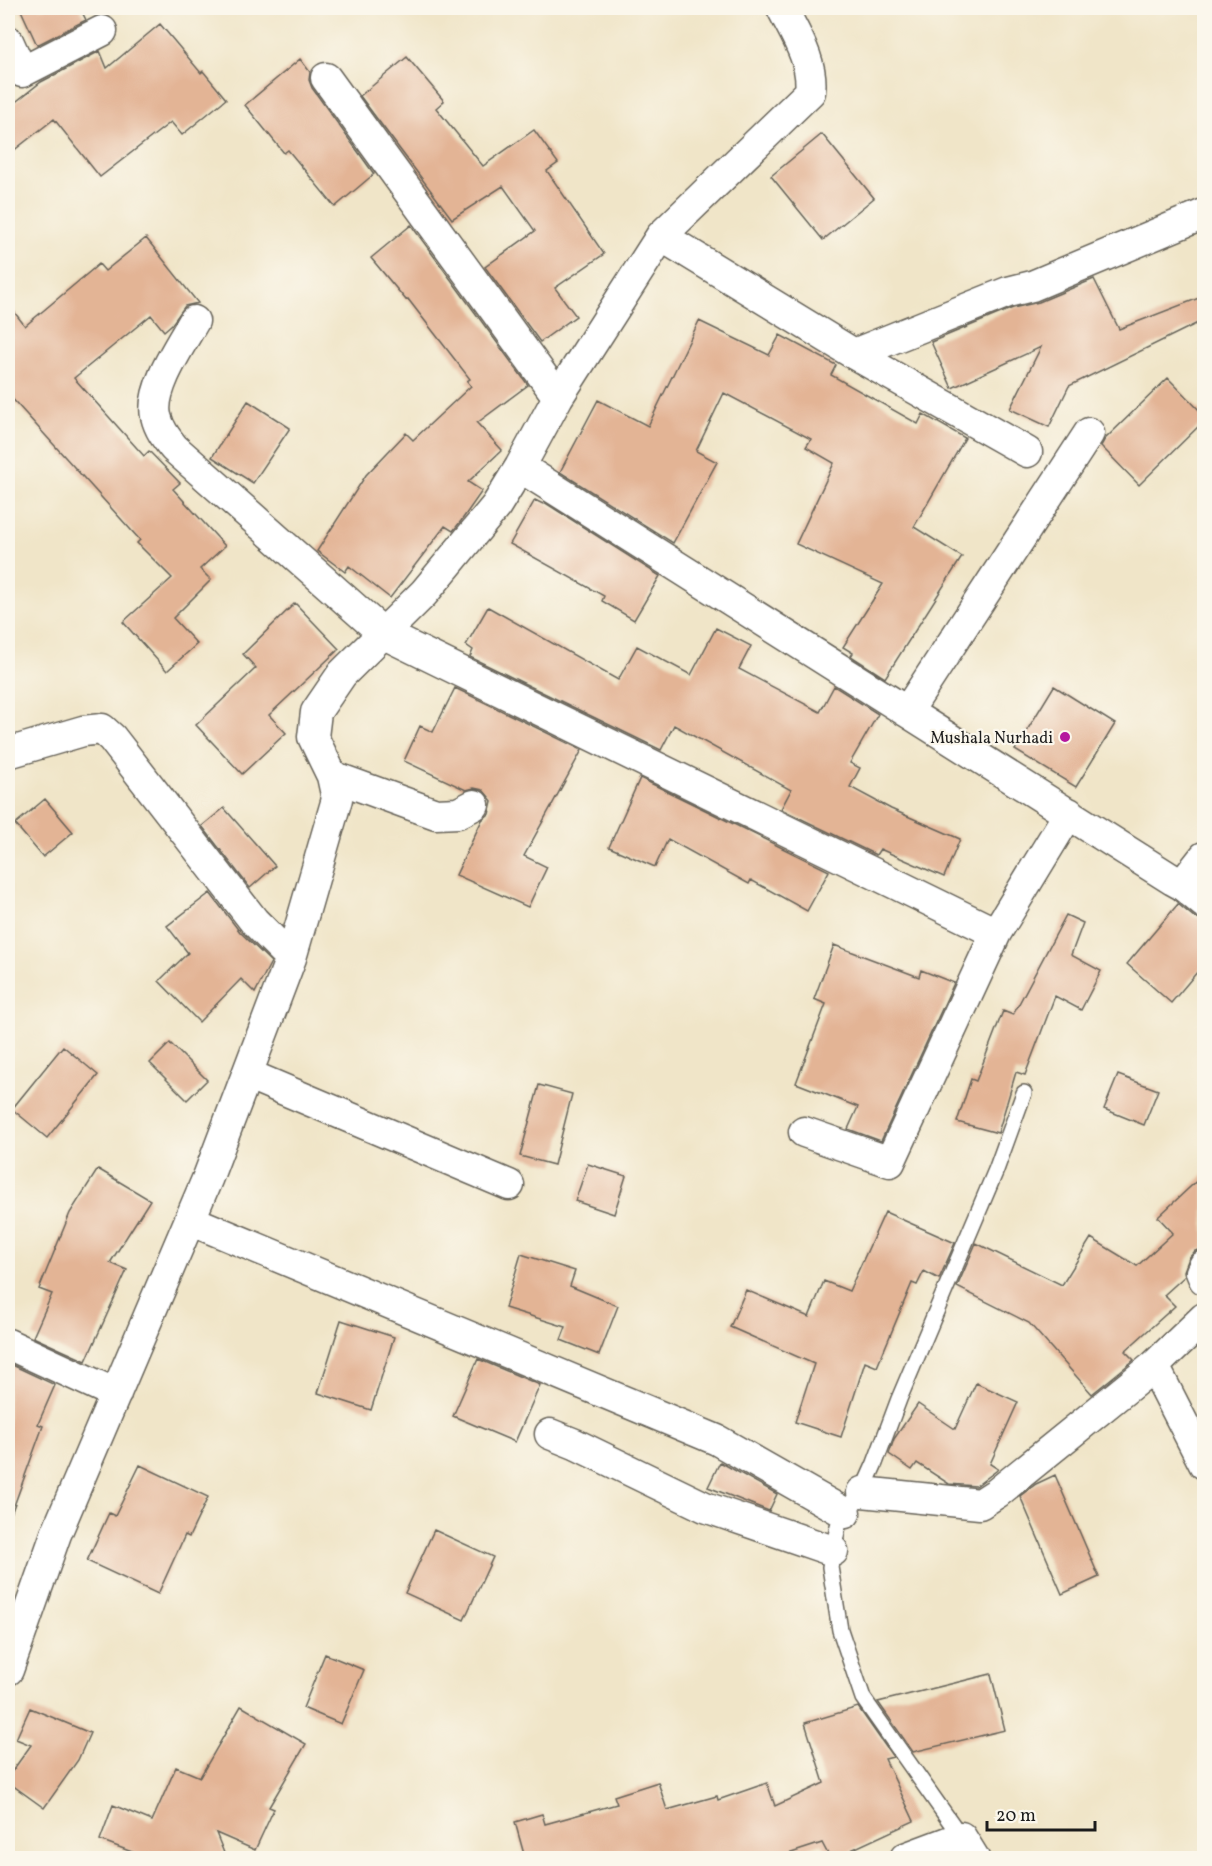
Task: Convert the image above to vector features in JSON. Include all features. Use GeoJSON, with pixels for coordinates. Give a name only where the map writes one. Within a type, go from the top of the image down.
{"type":"FeatureCollection","features":[{"type":"Feature","properties":{"kind":"street"},"geometry":{"type":"LineString","coordinates":[[8,1670],[56,1534],[190,1220],[291,958],[337,799],[332,776],[312,737],[316,712],[342,674],[424,593],[496,506],[558,398],[661,236],[810,92],[812,78],[807,60],[782,8]]}},
{"type":"Feature","properties":{"kind":"street"},"geometry":{"type":"LineString","coordinates":[[8,41],[15,76],[102,32]]}},
{"type":"Feature","properties":{"kind":"street"},"geometry":{"type":"LineString","coordinates":[[326,78],[558,398]]}},
{"type":"Feature","properties":{"kind":"street"},"geometry":{"type":"LineString","coordinates":[[854,354],[1008,292],[1032,286],[1204,214]]}},
{"type":"Feature","properties":{"kind":"street"},"geometry":{"type":"LineString","coordinates":[[661,236],[854,354],[1027,452]]}},
{"type":"Feature","properties":{"kind":"street"},"geometry":{"type":"LineString","coordinates":[[194,321],[157,393],[155,414],[161,431],[174,448],[384,634],[996,933]]}},
{"type":"Feature","properties":{"kind":"street"},"geometry":{"type":"LineString","coordinates":[[907,712],[1089,433]]}},
{"type":"Feature","properties":{"kind":"street"},"geometry":{"type":"LineString","coordinates":[[520,467],[1069,813],[1193,894],[1204,857]]}},
{"type":"Feature","properties":{"kind":"street"},"geometry":{"type":"LineString","coordinates":[[8,753],[102,729],[112,738],[255,921],[291,958]]}},
{"type":"Feature","properties":{"kind":"street"},"geometry":{"type":"LineString","coordinates":[[332,776],[436,813],[458,813],[474,805]]}},
{"type":"Feature","properties":{"kind":"street"},"geometry":{"type":"LineString","coordinates":[[804,1132],[890,1162],[996,933],[1069,813]]}},
{"type":"Feature","properties":{"kind":"street"},"geometry":{"type":"LineString","coordinates":[[247,1074],[509,1185]]}},
{"type":"Feature","properties":{"kind":"street"},"geometry":{"type":"LineString","coordinates":[[190,1220],[717,1440],[854,1503],[980,1504],[997,1493],[1154,1366],[1204,1318]]}},
{"type":"Feature","properties":{"kind":"street"},"geometry":{"type":"LineString","coordinates":[[1204,1266],[1201,1272],[1204,1279]]}},
{"type":"Feature","properties":{"kind":"street"},"geometry":{"type":"LineString","coordinates":[[8,1344],[116,1394]]}},
{"type":"Feature","properties":{"kind":"street"},"geometry":{"type":"LineString","coordinates":[[1154,1366],[1204,1464]]}},
{"type":"Feature","properties":{"kind":"street"},"geometry":{"type":"LineString","coordinates":[[550,1434],[705,1507],[833,1551]]}},
{"type":"Feature","properties":{"kind":"street"},"geometry":{"type":"LineString","coordinates":[[905,1858],[968,1848]]}},
{"type":"Feature","properties":{"kind":"lane"},"geometry":{"type":"LineString","coordinates":[[968,1848],[863,1698],[840,1630],[830,1567],[838,1526],[854,1503],[996,1170],[1024,1093]]}},
{"type":"Feature","properties":{"kind":"building"},"geometry":{"type":"Polygon","coordinates":[[[20,8],[80,8],[86,20],[37,45],[20,8]]]}},
{"type":"Feature","properties":{"kind":"building"},"geometry":{"type":"Polygon","coordinates":[[[160,24],[226,99],[182,135],[171,122],[100,177],[54,119],[8,155],[8,108],[41,82],[100,51],[107,68],[160,24]]]}},
{"type":"Feature","properties":{"kind":"building"},"geometry":{"type":"Polygon","coordinates":[[[407,57],[444,101],[436,108],[483,166],[534,130],[558,163],[547,171],[604,254],[555,288],[576,316],[540,342],[485,267],[535,231],[503,186],[452,219],[360,96],[407,57]]]}},
{"type":"Feature","properties":{"kind":"building"},"geometry":{"type":"Polygon","coordinates":[[[300,59],[310,72],[309,80],[312,88],[374,174],[335,207],[288,150],[284,153],[245,105],[300,59]]]}},
{"type":"Feature","properties":{"kind":"building"},"geometry":{"type":"Polygon","coordinates":[[[822,134],[874,198],[823,240],[771,176],[822,134]]]}},
{"type":"Feature","properties":{"kind":"building"},"geometry":{"type":"Polygon","coordinates":[[[411,225],[528,385],[477,423],[502,450],[468,482],[482,491],[453,531],[445,526],[390,598],[349,566],[345,572],[317,551],[366,475],[406,433],[413,440],[471,386],[467,381],[470,379],[408,299],[406,300],[371,258],[411,225]]]}},
{"type":"Feature","properties":{"kind":"building"},"geometry":{"type":"Polygon","coordinates":[[[146,238],[198,303],[185,306],[164,331],[151,315],[74,378],[144,456],[149,451],[180,483],[173,489],[225,546],[200,569],[211,580],[173,618],[197,644],[167,671],[123,622],[172,578],[137,543],[140,540],[8,394],[8,304],[25,326],[99,264],[105,271],[146,238]]]}},
{"type":"Feature","properties":{"kind":"building"},"geometry":{"type":"Polygon","coordinates":[[[1094,279],[1119,329],[1204,296],[1204,320],[1069,386],[1049,427],[1010,409],[1041,347],[952,388],[931,342],[1013,308],[1039,302],[1094,279]]]}},
{"type":"Feature","properties":{"kind":"building"},"geometry":{"type":"Polygon","coordinates":[[[699,321],[769,355],[780,335],[836,365],[831,375],[918,424],[923,414],[965,438],[914,527],[962,557],[885,678],[851,656],[853,653],[843,647],[883,584],[796,544],[834,463],[806,447],[811,439],[724,393],[696,451],[717,462],[673,543],[560,472],[598,400],[648,426],[699,321]]]}},
{"type":"Feature","properties":{"kind":"building"},"geometry":{"type":"Polygon","coordinates":[[[1168,378],[1204,415],[1204,421],[1139,485],[1101,446],[1105,439],[1168,378]]]}},
{"type":"Feature","properties":{"kind":"building"},"geometry":{"type":"Polygon","coordinates":[[[248,401],[290,428],[253,483],[212,457],[248,401]]]}},
{"type":"Feature","properties":{"kind":"building"},"geometry":{"type":"Polygon","coordinates":[[[535,500],[543,504],[544,502],[660,576],[634,620],[602,601],[604,596],[510,544],[535,500]]]}},
{"type":"Feature","properties":{"kind":"building"},"geometry":{"type":"Polygon","coordinates":[[[295,603],[339,649],[269,715],[286,733],[242,774],[196,725],[256,668],[243,654],[295,603]]]}},
{"type":"Feature","properties":{"kind":"building"},"geometry":{"type":"Polygon","coordinates":[[[488,607],[618,680],[637,646],[691,675],[716,628],[751,646],[739,669],[820,712],[834,686],[878,714],[850,763],[860,768],[850,787],[891,809],[960,839],[944,877],[880,849],[876,855],[781,809],[791,790],[674,725],[661,750],[470,657],[473,650],[466,645],[488,607]]]}},
{"type":"Feature","properties":{"kind":"building","name":"Mushala Nurhadi"},"geometry":{"type":"Polygon","coordinates":[[[1054,686],[1115,724],[1076,787],[1015,750],[1054,686]]]}},
{"type":"Feature","properties":{"kind":"building"},"geometry":{"type":"Polygon","coordinates":[[[455,688],[582,750],[524,856],[547,867],[528,907],[456,875],[482,820],[489,814],[492,801],[489,797],[483,790],[474,788],[466,790],[404,761],[420,726],[433,732],[455,688]]]}},
{"type":"Feature","properties":{"kind":"building"},"geometry":{"type":"Polygon","coordinates":[[[640,778],[829,871],[807,911],[751,880],[749,884],[668,839],[655,867],[609,847],[640,778]]]}},
{"type":"Feature","properties":{"kind":"building"},"geometry":{"type":"Polygon","coordinates":[[[45,799],[73,832],[43,857],[15,824],[45,799]]]}},
{"type":"Feature","properties":{"kind":"building"},"geometry":{"type":"Polygon","coordinates":[[[224,808],[275,866],[250,888],[202,826],[224,808]]]}},
{"type":"Feature","properties":{"kind":"building"},"geometry":{"type":"Polygon","coordinates":[[[210,893],[240,932],[271,962],[255,993],[241,979],[199,1022],[159,981],[188,953],[167,926],[210,893]]]}},
{"type":"Feature","properties":{"kind":"building"},"geometry":{"type":"Polygon","coordinates":[[[1178,904],[1194,917],[1204,920],[1204,964],[1171,1003],[1127,964],[1178,904]]]}},
{"type":"Feature","properties":{"kind":"building"},"geometry":{"type":"Polygon","coordinates":[[[1066,915],[1083,923],[1071,955],[1101,971],[1081,1010],[1055,996],[1025,1075],[1016,1072],[998,1133],[957,1122],[971,1079],[976,1081],[1003,1011],[1013,1015],[1066,915]]]}},
{"type":"Feature","properties":{"kind":"building"},"geometry":{"type":"Polygon","coordinates":[[[834,945],[919,977],[921,970],[954,983],[881,1141],[848,1129],[858,1107],[796,1083],[826,1004],[814,999],[834,945]]]}},
{"type":"Feature","properties":{"kind":"building"},"geometry":{"type":"Polygon","coordinates":[[[170,1043],[207,1080],[187,1100],[150,1063],[170,1043]]]}},
{"type":"Feature","properties":{"kind":"building"},"geometry":{"type":"Polygon","coordinates":[[[63,1046],[98,1075],[47,1138],[12,1109],[63,1046]]]}},
{"type":"Feature","properties":{"kind":"building"},"geometry":{"type":"Polygon","coordinates":[[[1118,1075],[1158,1090],[1144,1125],[1104,1109],[1118,1075]]]}},
{"type":"Feature","properties":{"kind":"building"},"geometry":{"type":"Polygon","coordinates":[[[539,1085],[572,1094],[554,1165],[520,1156],[539,1085]]]}},
{"type":"Feature","properties":{"kind":"building"},"geometry":{"type":"Polygon","coordinates":[[[588,1164],[626,1176],[614,1214],[575,1201],[588,1164]]]}},
{"type":"Feature","properties":{"kind":"building"},"geometry":{"type":"Polygon","coordinates":[[[98,1169],[150,1200],[110,1263],[127,1270],[86,1361],[33,1337],[52,1294],[39,1289],[70,1213],[98,1169]]]}},
{"type":"Feature","properties":{"kind":"building"},"geometry":{"type":"Polygon","coordinates":[[[1204,1174],[1204,1249],[1195,1251],[1189,1258],[1184,1271],[1185,1276],[1164,1295],[1175,1306],[1125,1351],[1134,1360],[1092,1394],[1029,1323],[957,1287],[976,1243],[1062,1285],[1091,1238],[1137,1266],[1173,1233],[1158,1217],[1204,1174]]]}},
{"type":"Feature","properties":{"kind":"building"},"geometry":{"type":"Polygon","coordinates":[[[885,1212],[955,1243],[939,1279],[924,1271],[917,1285],[912,1283],[877,1367],[865,1362],[841,1437],[795,1422],[814,1364],[730,1327],[746,1290],[809,1317],[824,1281],[849,1291],[885,1212]]]}},
{"type":"Feature","properties":{"kind":"building"},"geometry":{"type":"Polygon","coordinates":[[[521,1254],[575,1271],[570,1286],[618,1306],[599,1355],[561,1340],[566,1327],[505,1308],[521,1254]]]}},
{"type":"Feature","properties":{"kind":"building"},"geometry":{"type":"Polygon","coordinates":[[[341,1320],[394,1337],[371,1410],[318,1393],[341,1320]]]}},
{"type":"Feature","properties":{"kind":"building"},"geometry":{"type":"Polygon","coordinates":[[[478,1359],[540,1385],[515,1442],[453,1416],[478,1359]]]}},
{"type":"Feature","properties":{"kind":"building"},"geometry":{"type":"Polygon","coordinates":[[[8,1363],[55,1385],[38,1424],[43,1426],[11,1514],[8,1513],[8,1363]]]}},
{"type":"Feature","properties":{"kind":"building"},"geometry":{"type":"Polygon","coordinates":[[[976,1383],[1018,1402],[990,1464],[998,1469],[996,1471],[976,1486],[949,1484],[917,1463],[912,1470],[889,1454],[894,1439],[918,1404],[955,1429],[976,1383]]]}},
{"type":"Feature","properties":{"kind":"building"},"geometry":{"type":"Polygon","coordinates":[[[720,1462],[777,1494],[769,1511],[708,1487],[720,1462]]]}},
{"type":"Feature","properties":{"kind":"building"},"geometry":{"type":"Polygon","coordinates":[[[140,1465],[208,1497],[189,1537],[185,1535],[158,1594],[87,1561],[109,1513],[115,1516],[140,1465]]]}},
{"type":"Feature","properties":{"kind":"building"},"geometry":{"type":"Polygon","coordinates":[[[1055,1475],[1099,1577],[1062,1594],[1020,1496],[1036,1484],[1055,1475]]]}},
{"type":"Feature","properties":{"kind":"building"},"geometry":{"type":"Polygon","coordinates":[[[434,1530],[493,1557],[464,1620],[405,1593],[434,1530]]]}},
{"type":"Feature","properties":{"kind":"building"},"geometry":{"type":"Polygon","coordinates":[[[325,1654],[364,1670],[341,1724],[303,1708],[325,1654]]]}},
{"type":"Feature","properties":{"kind":"building"},"geometry":{"type":"Polygon","coordinates":[[[991,1674],[1005,1730],[913,1752],[878,1702],[991,1674]]]}},
{"type":"Feature","properties":{"kind":"building"},"geometry":{"type":"Polygon","coordinates":[[[241,1706],[306,1744],[269,1807],[274,1809],[255,1850],[216,1833],[226,1858],[148,1858],[100,1840],[113,1805],[152,1821],[176,1767],[200,1777],[241,1706]]]}},
{"type":"Feature","properties":{"kind":"building"},"geometry":{"type":"Polygon","coordinates":[[[858,1707],[893,1757],[885,1759],[914,1821],[834,1858],[830,1858],[822,1843],[776,1858],[525,1858],[515,1822],[542,1814],[545,1824],[617,1804],[614,1796],[658,1782],[667,1810],[717,1796],[718,1800],[767,1783],[775,1806],[824,1783],[805,1723],[858,1707]]]}},
{"type":"Feature","properties":{"kind":"building"},"geometry":{"type":"Polygon","coordinates":[[[30,1708],[90,1733],[78,1760],[44,1808],[8,1782],[8,1777],[31,1745],[16,1739],[30,1708]]]}},
{"type":"Feature","properties":{"kind":"place","name":"Mushala Nurhadi"},"geometry":{"type":"Point","coordinates":[1065,737]}}]}
